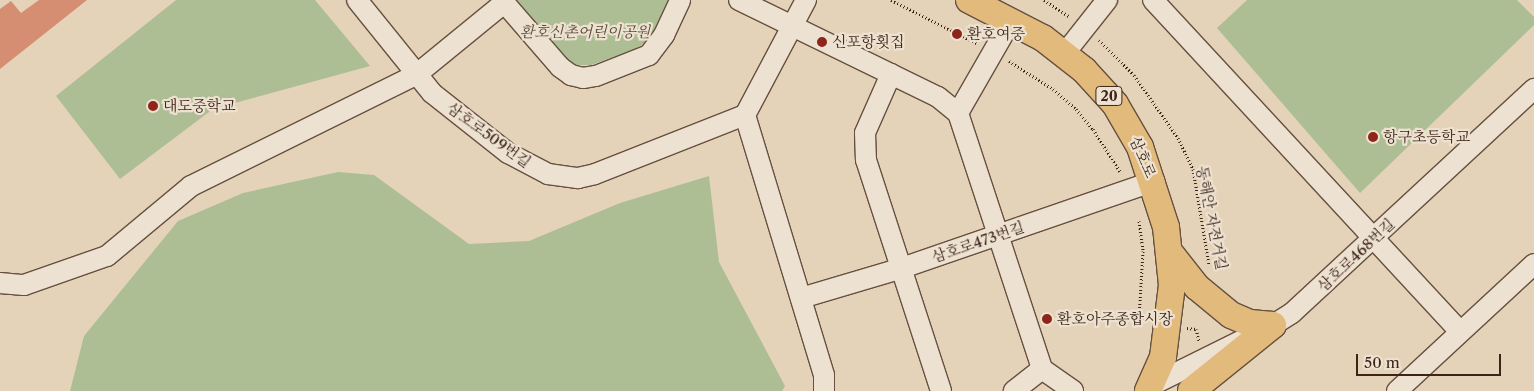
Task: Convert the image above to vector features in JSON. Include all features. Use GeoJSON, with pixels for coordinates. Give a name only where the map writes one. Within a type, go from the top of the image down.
{"type":"FeatureCollection","features":[{"type":"Feature","properties":{"kind":"main road","name":"삼호로"},"geometry":{"type":"LineString","coordinates":[[969,0],[1011,21],[1065,53],[1115,104],[1140,146],[1154,181],[1170,254],[1168,333],[1150,388]]}},
{"type":"Feature","properties":{"kind":"main road"},"geometry":{"type":"LineString","coordinates":[[1170,254],[1197,287],[1231,316],[1250,323],[1273,325]]}},
{"type":"Feature","properties":{"kind":"main road"},"geometry":{"type":"LineString","coordinates":[[1191,391],[1273,325]]}},
{"type":"Feature","properties":{"kind":"street","name":"삼호로509번길"},"geometry":{"type":"LineString","coordinates":[[356,0],[416,75],[451,110],[508,153],[532,168],[563,178],[595,174],[745,115]]}},
{"type":"Feature","properties":{"kind":"street"},"geometry":{"type":"LineString","coordinates":[[0,283],[24,285],[107,256],[191,186],[416,75],[503,2],[560,67],[570,75],[583,78],[596,76],[649,55],[660,40],[680,0]]}},
{"type":"Feature","properties":{"kind":"street"},"geometry":{"type":"LineString","coordinates":[[739,0],[938,97],[958,113],[1000,235],[1042,369],[1073,391]]}},
{"type":"Feature","properties":{"kind":"street"},"geometry":{"type":"LineString","coordinates":[[806,0],[745,115],[824,375],[824,391]]}},
{"type":"Feature","properties":{"kind":"street"},"geometry":{"type":"LineString","coordinates":[[1065,53],[1107,0]]}},
{"type":"Feature","properties":{"kind":"street"},"geometry":{"type":"LineString","coordinates":[[1153,0],[1460,332]]}},
{"type":"Feature","properties":{"kind":"street"},"geometry":{"type":"LineString","coordinates":[[958,113],[1011,21]]}},
{"type":"Feature","properties":{"kind":"street"},"geometry":{"type":"LineString","coordinates":[[891,74],[868,125],[864,145],[941,391]]}},
{"type":"Feature","properties":{"kind":"street","name":"삼호로468번길"},"geometry":{"type":"LineString","coordinates":[[1150,388],[1273,325],[1310,298],[1534,88]]}},
{"type":"Feature","properties":{"kind":"street","name":"삼호로473번길"},"geometry":{"type":"LineString","coordinates":[[801,298],[902,268],[1154,181]]}},
{"type":"Feature","properties":{"kind":"street"},"geometry":{"type":"LineString","coordinates":[[1397,391],[1534,264]]}},
{"type":"Feature","properties":{"kind":"street"},"geometry":{"type":"LineString","coordinates":[[1014,391],[1042,369]]}},
{"type":"Feature","properties":{"kind":"path"},"geometry":{"type":"LineString","coordinates":[[891,0],[994,52],[1054,89],[1076,109],[1111,155],[1129,189],[1142,251],[1139,319],[1149,321]]}},
{"type":"Feature","properties":{"kind":"path","name":"동해안 자전거길"},"geometry":{"type":"LineString","coordinates":[[1044,0],[1085,28],[1134,75],[1178,138],[1193,169],[1211,272]]}},
{"type":"Feature","properties":{"kind":"path"},"geometry":{"type":"LineString","coordinates":[[1177,326],[1196,330],[1204,359]]}},
{"type":"Feature","properties":{"kind":"green space"},"geometry":{"type":"Polygon","coordinates":[[[176,0],[315,0],[370,66],[213,109],[120,179],[56,96],[176,0]]]}},
{"type":"Feature","properties":{"kind":"green space","name":"환호신촌어린이공원"},"geometry":{"type":"Polygon","coordinates":[[[516,0],[668,0],[651,38],[636,49],[591,65],[576,65],[566,59],[516,0]]]}},
{"type":"Feature","properties":{"kind":"green space","name":"항구초등학교"},"geometry":{"type":"Polygon","coordinates":[[[1247,0],[1517,0],[1534,17],[1534,25],[1360,193],[1217,28],[1247,0]]]}},
{"type":"Feature","properties":{"kind":"green space"},"geometry":{"type":"Polygon","coordinates":[[[338,172],[374,175],[469,244],[529,241],[620,203],[709,176],[719,262],[785,386],[782,391],[70,391],[84,336],[178,221],[243,193],[338,172]]]}},
{"type":"Feature","properties":{"kind":"building"},"geometry":{"type":"Polygon","coordinates":[[[39,0],[87,0],[0,69],[0,9],[11,1],[21,13],[39,0]]]}},
{"type":"Feature","properties":{"kind":"place","name":"환호여중"},"geometry":{"type":"Point","coordinates":[957,34]}},
{"type":"Feature","properties":{"kind":"place","name":"신포항횟집"},"geometry":{"type":"Point","coordinates":[822,42]}},
{"type":"Feature","properties":{"kind":"place","name":"대도중학교"},"geometry":{"type":"Point","coordinates":[153,106]}},
{"type":"Feature","properties":{"kind":"place","name":"항구초등학교"},"geometry":{"type":"Point","coordinates":[1373,137]}},
{"type":"Feature","properties":{"kind":"place","name":"환호아주종합시장"},"geometry":{"type":"Point","coordinates":[1047,319]}}]}
